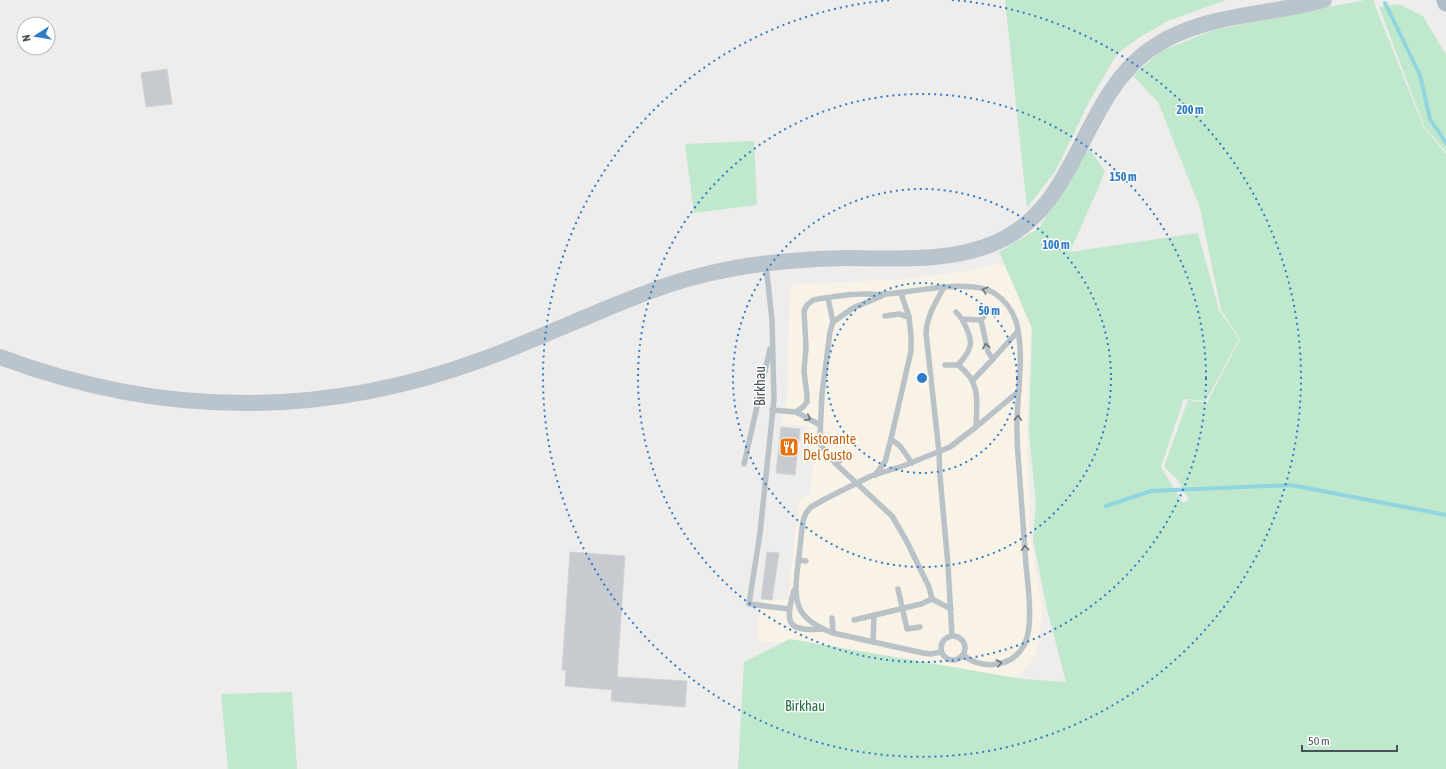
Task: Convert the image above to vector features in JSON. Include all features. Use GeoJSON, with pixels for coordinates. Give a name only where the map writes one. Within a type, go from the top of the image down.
{"type":"FeatureCollection","features":[{"type":"Feature","properties":{"kind":"street"},"geometry":{"type":"LineString","coordinates":[[0,357],[38,371],[88,385],[133,394],[232,404],[315,400],[404,384],[434,376],[481,360],[625,301],[665,286],[704,274],[766,263],[809,259],[929,257],[966,252],[998,242],[1025,225],[1050,200],[1070,167],[1100,107],[1118,80],[1138,58],[1153,47],[1172,36],[1200,26],[1324,0]]}},
{"type":"Feature","properties":{"kind":"lane","name":"Birkhau"},"geometry":{"type":"LineString","coordinates":[[766,263],[772,320],[774,399],[760,533],[749,604],[789,608]]}},
{"type":"Feature","properties":{"kind":"lane"},"geometry":{"type":"LineString","coordinates":[[944,287],[929,313],[926,323],[926,334],[939,452],[952,636]]}},
{"type":"Feature","properties":{"kind":"lane"},"geometry":{"type":"LineString","coordinates":[[833,322],[853,308],[873,299],[886,295],[944,287],[975,287],[993,293],[1003,300],[1012,310],[1018,331],[1021,357],[1017,432],[1028,588],[1029,617],[1027,635],[1024,645],[1017,654],[1000,664],[988,665],[976,663],[963,655]]}},
{"type":"Feature","properties":{"kind":"lane"},"geometry":{"type":"LineString","coordinates":[[875,475],[885,462],[911,351],[909,317],[901,293]]}},
{"type":"Feature","properties":{"kind":"lane"},"geometry":{"type":"LineString","coordinates":[[796,412],[803,407],[806,402],[807,395],[804,371],[806,347],[804,311],[806,305],[813,300],[828,298],[865,294],[886,295]]}},
{"type":"Feature","properties":{"kind":"lane"},"geometry":{"type":"LineString","coordinates":[[828,298],[833,322],[829,340],[822,394],[820,425],[821,445],[826,453],[856,484],[892,516],[906,540],[929,587],[932,599],[951,609]]}},
{"type":"Feature","properties":{"kind":"lane"},"geometry":{"type":"LineString","coordinates":[[990,309],[982,320],[988,352],[993,359]]}},
{"type":"Feature","properties":{"kind":"lane"},"geometry":{"type":"LineString","coordinates":[[956,312],[969,331],[972,344],[965,357],[958,365]]}},
{"type":"Feature","properties":{"kind":"lane"},"geometry":{"type":"LineString","coordinates":[[885,316],[899,314],[909,317]]}},
{"type":"Feature","properties":{"kind":"lane"},"geometry":{"type":"LineString","coordinates":[[962,319],[982,320]]}},
{"type":"Feature","properties":{"kind":"lane"},"geometry":{"type":"LineString","coordinates":[[973,380],[1018,331]]}},
{"type":"Feature","properties":{"kind":"lane"},"geometry":{"type":"LineString","coordinates":[[744,464],[772,340]]}},
{"type":"Feature","properties":{"kind":"lane"},"geometry":{"type":"LineString","coordinates":[[945,365],[958,365],[967,371],[973,380],[977,400],[976,427]]}},
{"type":"Feature","properties":{"kind":"lane"},"geometry":{"type":"LineString","coordinates":[[822,629],[806,630],[794,626],[789,616],[789,608],[795,586],[803,521],[806,513],[811,507],[825,498],[875,475],[912,463],[950,447],[1019,391]]}},
{"type":"Feature","properties":{"kind":"lane"},"geometry":{"type":"LineString","coordinates":[[772,410],[796,412],[820,425]]}},
{"type":"Feature","properties":{"kind":"lane"},"geometry":{"type":"LineString","coordinates":[[891,439],[900,446],[912,463]]}},
{"type":"Feature","properties":{"kind":"lane"},"geometry":{"type":"LineString","coordinates":[[836,464],[841,459]]}},
{"type":"Feature","properties":{"kind":"lane"},"geometry":{"type":"LineString","coordinates":[[798,560],[806,561]]}},
{"type":"Feature","properties":{"kind":"lane"},"geometry":{"type":"LineString","coordinates":[[795,586],[798,607],[804,615],[822,629],[923,653],[931,654],[941,652]]}},
{"type":"Feature","properties":{"kind":"lane"},"geometry":{"type":"LineString","coordinates":[[898,589],[907,629],[920,627]]}},
{"type":"Feature","properties":{"kind":"lane"},"geometry":{"type":"LineString","coordinates":[[854,620],[903,609],[932,599]]}},
{"type":"Feature","properties":{"kind":"lane"},"geometry":{"type":"LineString","coordinates":[[873,642],[874,616]]}},
{"type":"Feature","properties":{"kind":"lane"},"geometry":{"type":"LineString","coordinates":[[832,618],[834,633]]}},
{"type":"Feature","properties":{"kind":"lane"},"geometry":{"type":"LineString","coordinates":[[957,636],[964,642],[965,651],[963,655],[960,658],[951,660],[943,656],[941,652],[942,643],[948,637],[957,636]]}},
{"type":"Feature","properties":{"kind":"shaded area"},"geometry":{"type":"Polygon","coordinates":[[[996,264],[1006,267],[1031,327],[1027,420],[1030,536],[1043,611],[1037,653],[1020,676],[986,682],[793,643],[758,641],[759,634],[757,634],[762,599],[788,600],[799,500],[810,494],[814,459],[807,438],[809,427],[782,423],[787,400],[790,285],[907,279],[967,271],[996,264]]]}},
{"type":"Feature","properties":{"kind":"green space"},"geometry":{"type":"Polygon","coordinates":[[[1005,0],[1226,0],[1168,21],[1140,37],[1117,54],[1089,102],[1056,170],[1027,208],[1005,0]]]}},
{"type":"Feature","properties":{"kind":"green space"},"geometry":{"type":"Polygon","coordinates":[[[1365,0],[1373,0],[1423,126],[1446,154],[1446,769],[738,769],[744,662],[790,639],[1023,679],[1066,682],[1047,609],[1033,540],[1036,503],[1029,434],[1032,328],[999,252],[1039,228],[1089,148],[1105,172],[1070,252],[1198,233],[1219,310],[1239,339],[1206,401],[1184,399],[1161,467],[1183,503],[1189,500],[1177,479],[1164,467],[1188,400],[1207,403],[1240,339],[1221,310],[1200,208],[1158,102],[1133,76],[1161,51],[1214,30],[1365,0]]]}},
{"type":"Feature","properties":{"kind":"green space"},"geometry":{"type":"Polygon","coordinates":[[[1399,4],[1423,16],[1446,55],[1446,152],[1424,126],[1379,7],[1399,4]]]}},
{"type":"Feature","properties":{"kind":"green space"},"geometry":{"type":"Polygon","coordinates":[[[754,141],[757,205],[694,213],[685,144],[754,141]]]}},
{"type":"Feature","properties":{"kind":"green space"},"geometry":{"type":"Polygon","coordinates":[[[292,692],[297,769],[228,769],[221,694],[292,692]]]}},
{"type":"Feature","properties":{"kind":"building"},"geometry":{"type":"Polygon","coordinates":[[[167,69],[172,104],[146,107],[141,73],[167,69]]]}},
{"type":"Feature","properties":{"kind":"building"},"geometry":{"type":"Polygon","coordinates":[[[781,427],[800,429],[795,475],[776,473],[781,427]]]}},
{"type":"Feature","properties":{"kind":"building"},"geometry":{"type":"Polygon","coordinates":[[[570,552],[625,556],[617,677],[687,681],[685,707],[611,701],[612,690],[565,686],[566,670],[562,670],[570,552]]]}},
{"type":"Feature","properties":{"kind":"building"},"geometry":{"type":"Polygon","coordinates":[[[767,552],[779,553],[772,600],[761,599],[767,552]]]}},
{"type":"Feature","properties":{"kind":"waterway"},"geometry":{"type":"LineString","coordinates":[[1385,3],[1420,75],[1430,119],[1446,143]]}},
{"type":"Feature","properties":{"kind":"waterway"},"geometry":{"type":"LineString","coordinates":[[1106,506],[1151,491],[1291,485],[1446,515]]}},
{"type":"Feature","properties":{"kind":"place","name":"Ristorante Del Gusto"},"geometry":{"type":"Point","coordinates":[789,447]}}]}
